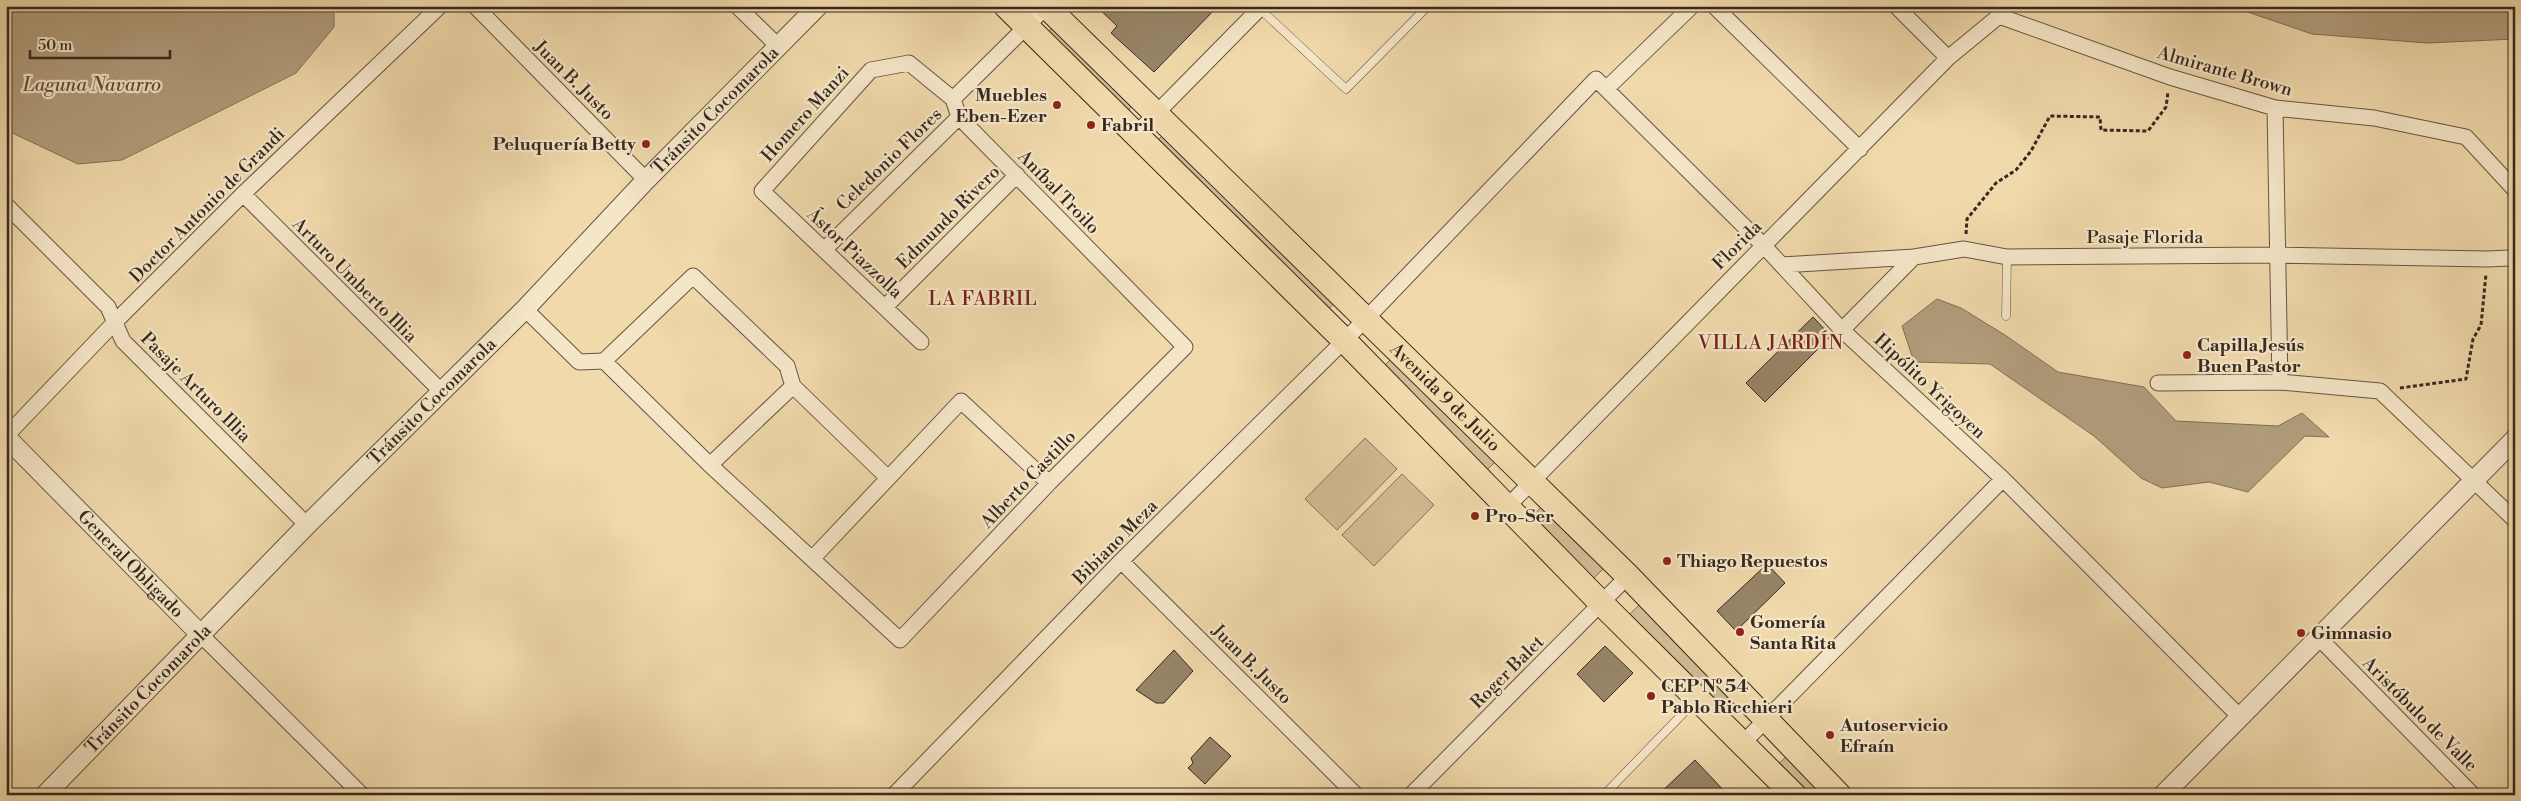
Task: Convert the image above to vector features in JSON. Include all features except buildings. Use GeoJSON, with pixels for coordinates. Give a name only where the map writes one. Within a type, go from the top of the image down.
{"type":"FeatureCollection","features":[{"type":"Feature","properties":{"kind":"main road","name":"Avenida 9 de Julio"},"geometry":{"type":"LineString","coordinates":[[1006,6],[1343,339],[1602,604],[1698,697],[1794,795]]}},
{"type":"Feature","properties":{"kind":"main road","name":"Avenida 9 de Julio"},"geometry":{"type":"LineString","coordinates":[[1046,7],[1628,576],[1839,795]]}},
{"type":"Feature","properties":{"kind":"street","name":"Doctor Antonio de Grandi"},"geometry":{"type":"LineString","coordinates":[[6,436],[115,322],[243,194],[440,6]]}},
{"type":"Feature","properties":{"kind":"street","name":"Juan B. Justo"},"geometry":{"type":"LineString","coordinates":[[475,6],[646,180]]}},
{"type":"Feature","properties":{"kind":"street"},"geometry":{"type":"LineString","coordinates":[[737,6],[778,47]]}},
{"type":"Feature","properties":{"kind":"street","name":"Tránsito Cocomarola"},"geometry":{"type":"LineString","coordinates":[[45,795],[202,636],[307,525],[525,309],[646,180],[818,6]]}},
{"type":"Feature","properties":{"kind":"street","name":"Bibiano Meza"},"geometry":{"type":"LineString","coordinates":[[894,795],[1122,561],[1343,339],[1366,319],[1601,84],[1692,6]]}},
{"type":"Feature","properties":{"kind":"street"},"geometry":{"type":"LineString","coordinates":[[1714,6],[1860,149]]}},
{"type":"Feature","properties":{"kind":"street"},"geometry":{"type":"LineString","coordinates":[[1896,6],[1948,58]]}},
{"type":"Feature","properties":{"kind":"street","name":"Celedonio Flores"},"geometry":{"type":"LineString","coordinates":[[953,99],[1046,7]]}},
{"type":"Feature","properties":{"kind":"street"},"geometry":{"type":"LineString","coordinates":[[1136,134],[1261,8]]}},
{"type":"Feature","properties":{"kind":"street","name":"Florida"},"geometry":{"type":"LineString","coordinates":[[1507,507],[1948,58],[1999,16]]}},
{"type":"Feature","properties":{"kind":"street","name":"Almirante Brown"},"geometry":{"type":"LineString","coordinates":[[1999,16],[2170,77],[2275,108],[2374,118],[2466,137],[2515,190]]}},
{"type":"Feature","properties":{"kind":"street","name":"Homero Manzi"},"geometry":{"type":"LineString","coordinates":[[762,191],[871,70],[909,63],[953,99]]}},
{"type":"Feature","properties":{"kind":"street","name":"Hipólito Yrigoyen"},"geometry":{"type":"LineString","coordinates":[[1601,84],[1763,245],[1842,330],[2002,480],[2240,717]]}},
{"type":"Feature","properties":{"kind":"street","name":"Aníbal Troilo"},"geometry":{"type":"LineString","coordinates":[[953,99],[959,117],[1185,346]]}},
{"type":"Feature","properties":{"kind":"street"},"geometry":{"type":"LineString","coordinates":[[2275,108],[2280,382]]}},
{"type":"Feature","properties":{"kind":"street","name":"Celedonio Flores"},"geometry":{"type":"LineString","coordinates":[[824,250],[959,117]]}},
{"type":"Feature","properties":{"kind":"street","name":"Edmundo Rivero"},"geometry":{"type":"LineString","coordinates":[[885,307],[1017,175]]}},
{"type":"Feature","properties":{"kind":"street","name":"Ástor Piazzolla"},"geometry":{"type":"LineString","coordinates":[[762,191],[921,342]]}},
{"type":"Feature","properties":{"kind":"street","name":"Arturo Umberto Illia"},"geometry":{"type":"LineString","coordinates":[[243,194],[441,391]]}},
{"type":"Feature","properties":{"kind":"street","name":"Pasaje Arturo Illia"},"geometry":{"type":"LineString","coordinates":[[6,205],[108,307],[123,341],[307,525]]}},
{"type":"Feature","properties":{"kind":"street","name":"Pasaje Florida"},"geometry":{"type":"LineString","coordinates":[[1782,265],[1914,257],[1964,249],[2007,257],[2277,255],[2510,258]]}},
{"type":"Feature","properties":{"kind":"street"},"geometry":{"type":"LineString","coordinates":[[1842,330],[1914,257]]}},
{"type":"Feature","properties":{"kind":"street"},"geometry":{"type":"LineString","coordinates":[[525,309],[579,362],[604,362],[693,276],[787,366],[793,386],[888,478]]}},
{"type":"Feature","properties":{"kind":"street","name":"Alberto Castillo"},"geometry":{"type":"LineString","coordinates":[[812,560],[900,640],[1049,483],[1185,346]]}},
{"type":"Feature","properties":{"kind":"street"},"geometry":{"type":"LineString","coordinates":[[604,362],[710,465],[812,560],[961,401],[1049,483]]}},
{"type":"Feature","properties":{"kind":"street"},"geometry":{"type":"LineString","coordinates":[[2158,383],[2280,382],[2380,391],[2515,520]]}},
{"type":"Feature","properties":{"kind":"street"},"geometry":{"type":"LineString","coordinates":[[710,465],[793,386]]}},
{"type":"Feature","properties":{"kind":"street","name":"General Obligado"},"geometry":{"type":"LineString","coordinates":[[6,436],[202,636],[362,795]]}},
{"type":"Feature","properties":{"kind":"street"},"geometry":{"type":"LineString","coordinates":[[2163,795],[2515,439]]}},
{"type":"Feature","properties":{"kind":"street"},"geometry":{"type":"LineString","coordinates":[[1743,743],[2002,480]]}},
{"type":"Feature","properties":{"kind":"street","name":"Juan B. Justo"},"geometry":{"type":"LineString","coordinates":[[1122,561],[1356,795]]}},
{"type":"Feature","properties":{"kind":"street","name":"Roger Balet"},"geometry":{"type":"LineString","coordinates":[[1411,795],[1628,576]]}},
{"type":"Feature","properties":{"kind":"street","name":"Aristóbulo de Valle"},"geometry":{"type":"LineString","coordinates":[[2318,638],[2473,795]]}},
{"type":"Feature","properties":{"kind":"lane"},"geometry":{"type":"LineString","coordinates":[[1261,8],[1346,89],[1428,6]]}},
{"type":"Feature","properties":{"kind":"lane"},"geometry":{"type":"LineString","coordinates":[[2006,316],[2007,257]]}},
{"type":"Feature","properties":{"kind":"lane"},"geometry":{"type":"LineString","coordinates":[[1604,795],[1698,697]]}},
{"type":"Feature","properties":{"kind":"path"},"geometry":{"type":"LineString","coordinates":[[1964,249],[1967,219],[1996,183],[2016,170],[2031,151],[2050,116],[2100,117],[2101,130],[2148,131],[2166,107],[2170,77]]}},
{"type":"Feature","properties":{"kind":"path"},"geometry":{"type":"LineString","coordinates":[[2380,391],[2466,379],[2473,339],[2481,325],[2487,259]]}},
{"type":"Feature","properties":{"kind":"shaded area"},"geometry":{"type":"Polygon","coordinates":[[[1052,28],[1131,107],[1126,114],[1045,34],[1052,28]]]}},
{"type":"Feature","properties":{"kind":"shaded area"},"geometry":{"type":"Polygon","coordinates":[[[1164,134],[1334,303],[1326,312],[1155,143],[1164,134]]]}},
{"type":"Feature","properties":{"kind":"shaded area"},"geometry":{"type":"Polygon","coordinates":[[[1391,359],[1495,462],[1486,471],[1382,368],[1391,359]]]}},
{"type":"Feature","properties":{"kind":"shaded area"},"geometry":{"type":"Polygon","coordinates":[[[1365,438],[1397,469],[1337,530],[1305,499],[1365,438]]]}},
{"type":"Feature","properties":{"kind":"shaded area"},"geometry":{"type":"Polygon","coordinates":[[[1402,474],[1434,505],[1374,566],[1342,535],[1402,474]]]}},
{"type":"Feature","properties":{"kind":"shaded area"},"geometry":{"type":"Polygon","coordinates":[[[1541,507],[1603,569],[1594,578],[1532,517],[1541,507]]]}},
{"type":"Feature","properties":{"kind":"shaded area"},"geometry":{"type":"Polygon","coordinates":[[[1639,605],[1737,702],[1728,711],[1630,614],[1639,605]]]}},
{"type":"Feature","properties":{"kind":"shaded area"},"geometry":{"type":"Polygon","coordinates":[[[1786,757],[1824,795],[1807,795],[1777,765],[1786,757]]]}},
{"type":"Feature","properties":{"kind":"water","name":"Laguna Navarro"},"geometry":{"type":"Polygon","coordinates":[[[6,6],[334,6],[334,27],[296,73],[122,160],[78,164],[6,130],[6,6]]]}},
{"type":"Feature","properties":{"kind":"water"},"geometry":{"type":"Polygon","coordinates":[[[2230,6],[2515,6],[2515,39],[2427,43],[2312,34],[2230,6]]]}},
{"type":"Feature","properties":{"kind":"water"},"geometry":{"type":"Polygon","coordinates":[[[1937,299],[1961,308],[2005,335],[2058,372],[2144,387],[2176,421],[2278,426],[2302,413],[2329,437],[2305,436],[2248,492],[2209,482],[2162,488],[2141,478],[2094,436],[1990,364],[1914,362],[1902,326],[1937,299]]]}},
{"type":"Feature","properties":{"kind":"place","name":"Muebles Eben-Ezer"},"geometry":{"type":"Point","coordinates":[1057,105]}},
{"type":"Feature","properties":{"kind":"place","name":"Fabril"},"geometry":{"type":"Point","coordinates":[1091,125]}},
{"type":"Feature","properties":{"kind":"place","name":"Peluquería Betty"},"geometry":{"type":"Point","coordinates":[646,144]}},
{"type":"Feature","properties":{"kind":"place","name":"Capilla Jesús Buen Pastor"},"geometry":{"type":"Point","coordinates":[2187,355]}},
{"type":"Feature","properties":{"kind":"place","name":"Pro-Ser"},"geometry":{"type":"Point","coordinates":[1475,516]}},
{"type":"Feature","properties":{"kind":"place","name":"Thiago Repuestos"},"geometry":{"type":"Point","coordinates":[1667,561]}},
{"type":"Feature","properties":{"kind":"place","name":"Gomería Santa Rita"},"geometry":{"type":"Point","coordinates":[1740,632]}},
{"type":"Feature","properties":{"kind":"place","name":"Gimnasio"},"geometry":{"type":"Point","coordinates":[2301,633]}},
{"type":"Feature","properties":{"kind":"place","name":"CEP Nº 54 Pablo Ricchieri"},"geometry":{"type":"Point","coordinates":[1651,696]}},
{"type":"Feature","properties":{"kind":"place","name":"Autoservicio Efraín"},"geometry":{"type":"Point","coordinates":[1830,735]}},
{"type":"Feature","properties":{"kind":"district","name":"LA FABRIL"},"geometry":{"type":"Point","coordinates":[983,298]}},
{"type":"Feature","properties":{"kind":"district","name":"VILLA JARDÍN"},"geometry":{"type":"Point","coordinates":[1771,342]}}]}
